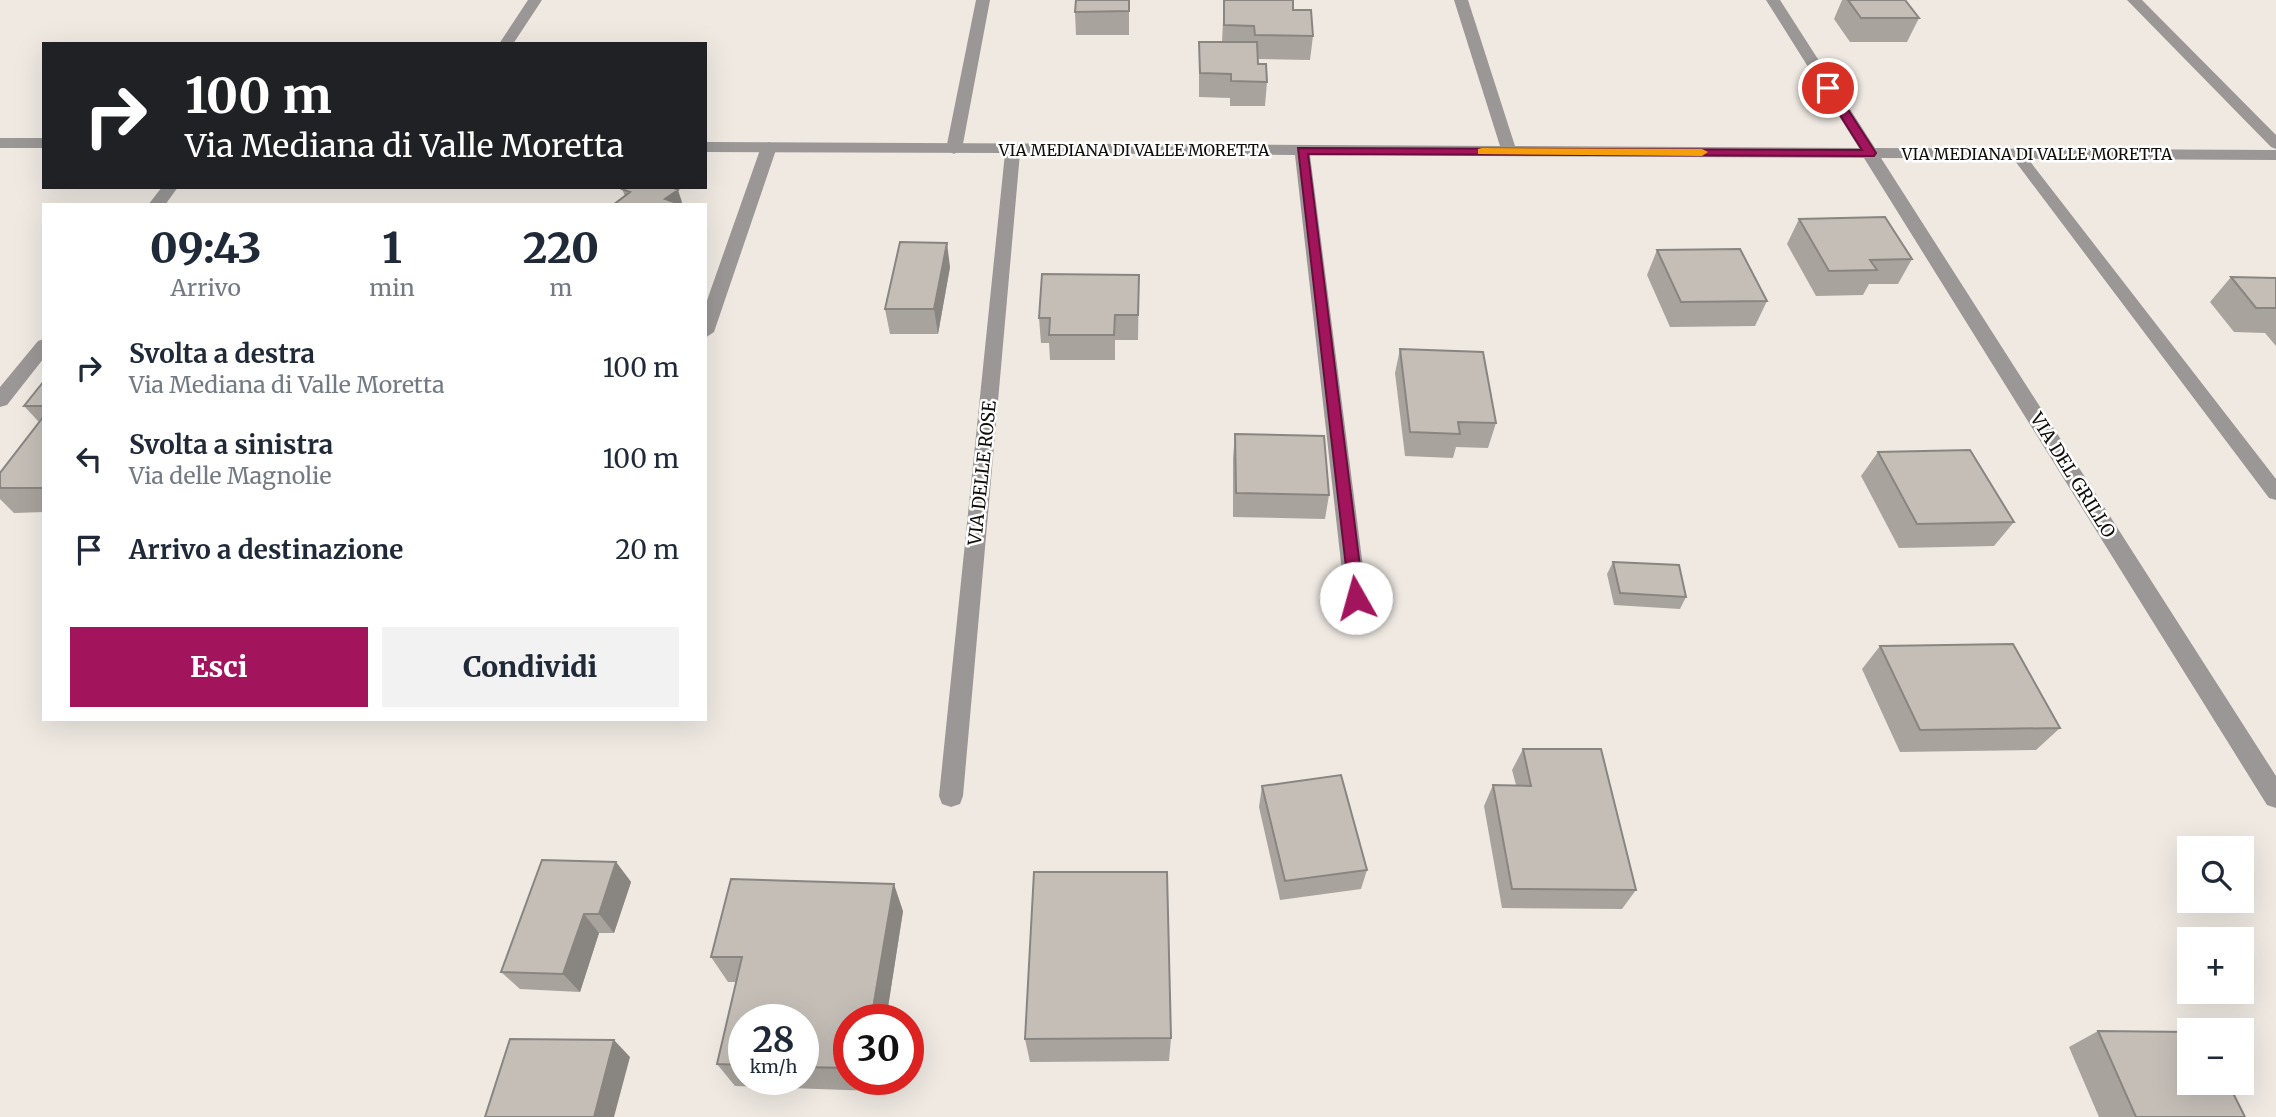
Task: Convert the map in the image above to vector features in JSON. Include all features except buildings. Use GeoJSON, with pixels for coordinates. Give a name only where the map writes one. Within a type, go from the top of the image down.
{"type":"FeatureCollection","features":[{"type":"Feature","properties":{"kind":"street"},"geometry":{"type":"LineString","coordinates":[[507,42],[535,0]]}},
{"type":"Feature","properties":{"kind":"street"},"geometry":{"type":"LineString","coordinates":[[954,149],[983,0]]}},
{"type":"Feature","properties":{"kind":"street"},"geometry":{"type":"LineString","coordinates":[[1461,0],[1509,152]]}},
{"type":"Feature","properties":{"kind":"street","name":"VIA DEL GRILLO"},"geometry":{"type":"LineString","coordinates":[[1773,0],[2276,797]]}},
{"type":"Feature","properties":{"kind":"street"},"geometry":{"type":"LineString","coordinates":[[2134,0],[2276,144]]}},
{"type":"Feature","properties":{"kind":"street"},"geometry":{"type":"LineString","coordinates":[[0,143],[42,143]]}},
{"type":"Feature","properties":{"kind":"street","name":"VIA MEDIANA DI VALLE MORETTA"},"geometry":{"type":"LineString","coordinates":[[707,147],[2276,155]]}},
{"type":"Feature","properties":{"kind":"street"},"geometry":{"type":"LineString","coordinates":[[707,326],[769,147]]}},
{"type":"Feature","properties":{"kind":"street","name":"VIA DELLE ROSE"},"geometry":{"type":"LineString","coordinates":[[951,796],[1013,150]]}},
{"type":"Feature","properties":{"kind":"street"},"geometry":{"type":"LineString","coordinates":[[1302,151],[1356,598]]}},
{"type":"Feature","properties":{"kind":"street"},"geometry":{"type":"LineString","coordinates":[[2017,154],[2276,493]]}},
{"type":"Feature","properties":{"kind":"street"},"geometry":{"type":"LineString","coordinates":[[158,203],[168,189]]}},
{"type":"Feature","properties":{"kind":"street"},"geometry":{"type":"LineString","coordinates":[[0,400],[42,348]]}},
{"type":"Feature","properties":{"kind":"slow traffic"},"geometry":{"type":"LineString","coordinates":[[1482,152],[1702,152]]}},
{"type":"Feature","properties":{"kind":"route"},"geometry":{"type":"LineString","coordinates":[[1356,598],[1302,151],[1870,153],[1828,88]]}}]}
